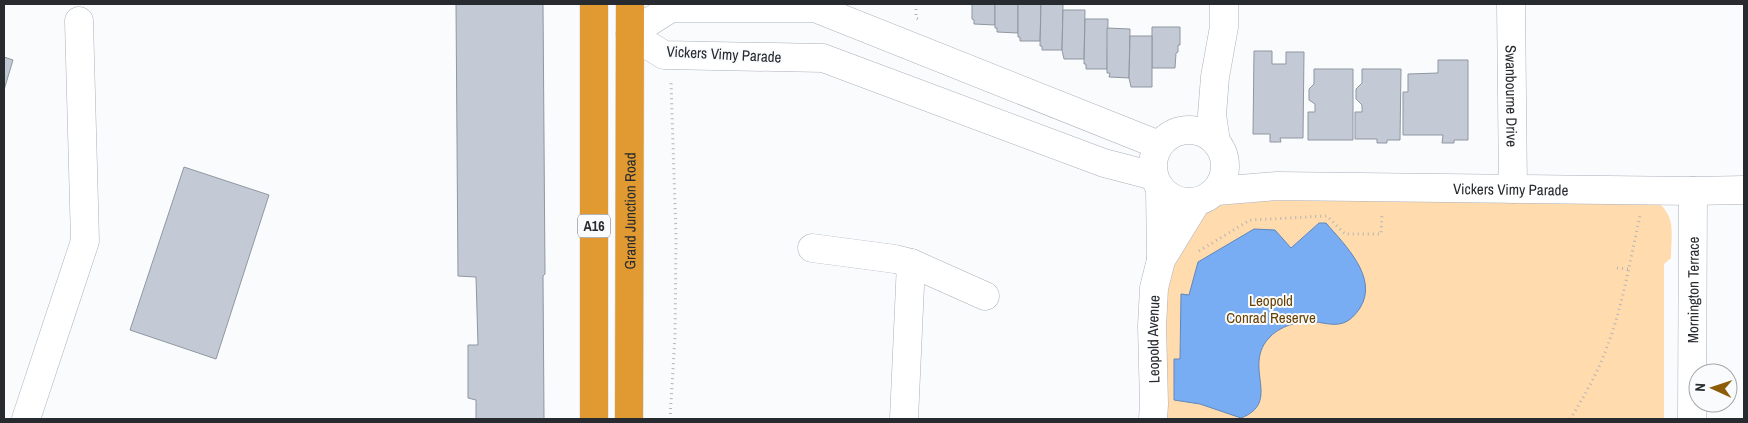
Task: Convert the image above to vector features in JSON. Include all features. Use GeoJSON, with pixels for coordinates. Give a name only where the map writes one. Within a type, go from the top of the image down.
{"type":"FeatureCollection","features":[{"type":"Feature","properties":{"kind":"highway","name":"A16"},"geometry":{"type":"LineString","coordinates":[[594,4],[594,419]]}},
{"type":"Feature","properties":{"kind":"highway","name":"Grand Junction Road"},"geometry":{"type":"LineString","coordinates":[[629,419],[630,4]]}},
{"type":"Feature","properties":{"kind":"highway"},"geometry":{"type":"LineString","coordinates":[[594,33],[630,34]]}},
{"type":"Feature","properties":{"kind":"street"},"geometry":{"type":"LineString","coordinates":[[1215,77],[1196,112],[1154,155],[1152,165],[1157,182],[1167,195],[1185,203],[1206,197],[1222,182],[1225,171],[1212,115],[1215,77],[1224,27],[1224,4]]}},
{"type":"Feature","properties":{"kind":"street","name":"Swanbourne Drive"},"geometry":{"type":"LineString","coordinates":[[1511,4],[1513,189]]}},
{"type":"Feature","properties":{"kind":"street"},"geometry":{"type":"LineString","coordinates":[[630,34],[671,8],[815,8],[1168,139],[1187,130],[1198,131],[1208,135],[1220,152]]}},
{"type":"Feature","properties":{"kind":"street"},"geometry":{"type":"LineString","coordinates":[[26,419],[85,241],[79,21]]}},
{"type":"Feature","properties":{"kind":"street","name":"Vickers Vimy Parade"},"geometry":{"type":"LineString","coordinates":[[630,34],[664,55],[823,58],[1157,182]]}},
{"type":"Feature","properties":{"kind":"street","name":"Vickers Vimy Parade"},"geometry":{"type":"LineString","coordinates":[[1220,152],[1277,186]]}},
{"type":"Feature","properties":{"kind":"street","name":"Leopold Avenue"},"geometry":{"type":"LineString","coordinates":[[1153,419],[1152,326],[1154,288],[1161,260],[1157,182]]}},
{"type":"Feature","properties":{"kind":"street","name":"Vickers Vimy Parade"},"geometry":{"type":"LineString","coordinates":[[1206,197],[1277,186],[1744,190]]}},
{"type":"Feature","properties":{"kind":"street","name":"Mornington Terrace"},"geometry":{"type":"LineString","coordinates":[[1692,419],[1693,191]]}},
{"type":"Feature","properties":{"kind":"street","name":"Leopold Avenue"},"geometry":{"type":"LineString","coordinates":[[1161,260],[1206,197]]}},
{"type":"Feature","properties":{"kind":"street"},"geometry":{"type":"LineString","coordinates":[[812,248],[895,259],[911,263],[985,296]]}},
{"type":"Feature","properties":{"kind":"street"},"geometry":{"type":"LineString","coordinates":[[904,419],[911,263]]}},
{"type":"Feature","properties":{"kind":"path"},"geometry":{"type":"LineString","coordinates":[[916,4],[916,18],[919,20]]}},
{"type":"Feature","properties":{"kind":"path"},"geometry":{"type":"LineString","coordinates":[[670,419],[675,336],[676,236],[670,90],[672,74]]}},
{"type":"Feature","properties":{"kind":"path"},"geometry":{"type":"LineString","coordinates":[[1195,253],[1250,220],[1327,216],[1345,234],[1381,234],[1383,205]]}},
{"type":"Feature","properties":{"kind":"path"},"geometry":{"type":"LineString","coordinates":[[1570,419],[1607,348],[1618,315],[1642,208]]}},
{"type":"Feature","properties":{"kind":"path"},"geometry":{"type":"LineString","coordinates":[[1617,268],[1628,269]]}},
{"type":"Feature","properties":{"kind":"green space","name":"Leopold Conrad Reserve"},"geometry":{"type":"Polygon","coordinates":[[[1219,197],[1655,200],[1667,212],[1672,233],[1671,258],[1664,264],[1664,419],[1157,419],[1159,280],[1192,208],[1219,197]]]}},
{"type":"Feature","properties":{"kind":"water"},"geometry":{"type":"Polygon","coordinates":[[[1319,223],[1326,223],[1342,241],[1363,274],[1365,297],[1357,313],[1346,322],[1340,324],[1303,322],[1284,327],[1273,334],[1261,350],[1259,373],[1261,394],[1259,403],[1253,411],[1241,418],[1200,404],[1174,400],[1174,359],[1180,359],[1181,294],[1189,295],[1198,262],[1254,229],[1275,230],[1291,248],[1319,223]]]}},
{"type":"Feature","properties":{"kind":"building"},"geometry":{"type":"Polygon","coordinates":[[[456,4],[543,4],[544,419],[476,419],[476,400],[468,398],[468,345],[478,345],[476,277],[458,276],[456,4]]]}},
{"type":"Feature","properties":{"kind":"building"},"geometry":{"type":"Polygon","coordinates":[[[972,4],[995,4],[995,25],[974,24],[972,4]]]}},
{"type":"Feature","properties":{"kind":"building"},"geometry":{"type":"Polygon","coordinates":[[[995,4],[1018,4],[1018,33],[997,32],[997,28],[995,28],[995,4]]]}},
{"type":"Feature","properties":{"kind":"building"},"geometry":{"type":"Polygon","coordinates":[[[1018,4],[1041,4],[1040,41],[1020,41],[1020,37],[1018,37],[1018,4]]]}},
{"type":"Feature","properties":{"kind":"building"},"geometry":{"type":"Polygon","coordinates":[[[1041,4],[1063,4],[1062,50],[1042,50],[1042,46],[1040,46],[1041,4]]]}},
{"type":"Feature","properties":{"kind":"building"},"geometry":{"type":"Polygon","coordinates":[[[1063,10],[1085,10],[1084,59],[1064,59],[1062,50],[1063,10]]]}},
{"type":"Feature","properties":{"kind":"building"},"geometry":{"type":"Polygon","coordinates":[[[1085,19],[1108,19],[1107,69],[1086,69],[1086,64],[1084,64],[1085,19]]]}},
{"type":"Feature","properties":{"kind":"building"},"geometry":{"type":"Polygon","coordinates":[[[1152,27],[1180,27],[1180,45],[1178,45],[1178,52],[1176,53],[1175,68],[1152,68],[1152,27]]]}},
{"type":"Feature","properties":{"kind":"building"},"geometry":{"type":"Polygon","coordinates":[[[1107,28],[1130,29],[1129,78],[1109,77],[1110,73],[1107,73],[1107,28]]]}},
{"type":"Feature","properties":{"kind":"building"},"geometry":{"type":"Polygon","coordinates":[[[1130,36],[1152,36],[1152,87],[1131,87],[1129,78],[1130,36]]]}},
{"type":"Feature","properties":{"kind":"building"},"geometry":{"type":"Polygon","coordinates":[[[1254,51],[1272,51],[1272,64],[1286,64],[1286,52],[1304,52],[1303,138],[1280,138],[1281,142],[1270,142],[1270,134],[1253,134],[1254,51]]]}},
{"type":"Feature","properties":{"kind":"building"},"geometry":{"type":"Polygon","coordinates":[[[4,57],[13,60],[4,90],[4,57]]]}},
{"type":"Feature","properties":{"kind":"building"},"geometry":{"type":"Polygon","coordinates":[[[1438,60],[1468,60],[1468,140],[1454,140],[1454,143],[1442,143],[1443,135],[1403,135],[1403,92],[1408,92],[1408,74],[1438,73],[1438,60]]]}},
{"type":"Feature","properties":{"kind":"building"},"geometry":{"type":"Polygon","coordinates":[[[1314,69],[1353,69],[1353,140],[1308,140],[1308,112],[1315,112],[1315,104],[1309,100],[1309,89],[1314,84],[1314,69]]]}},
{"type":"Feature","properties":{"kind":"building"},"geometry":{"type":"Polygon","coordinates":[[[1362,69],[1401,69],[1400,140],[1387,140],[1387,143],[1377,143],[1377,139],[1355,139],[1355,112],[1362,112],[1362,105],[1356,99],[1356,89],[1362,83],[1362,69]]]}},
{"type":"Feature","properties":{"kind":"building"},"geometry":{"type":"Polygon","coordinates":[[[184,167],[269,195],[216,359],[130,330],[184,167]]]}}]}
